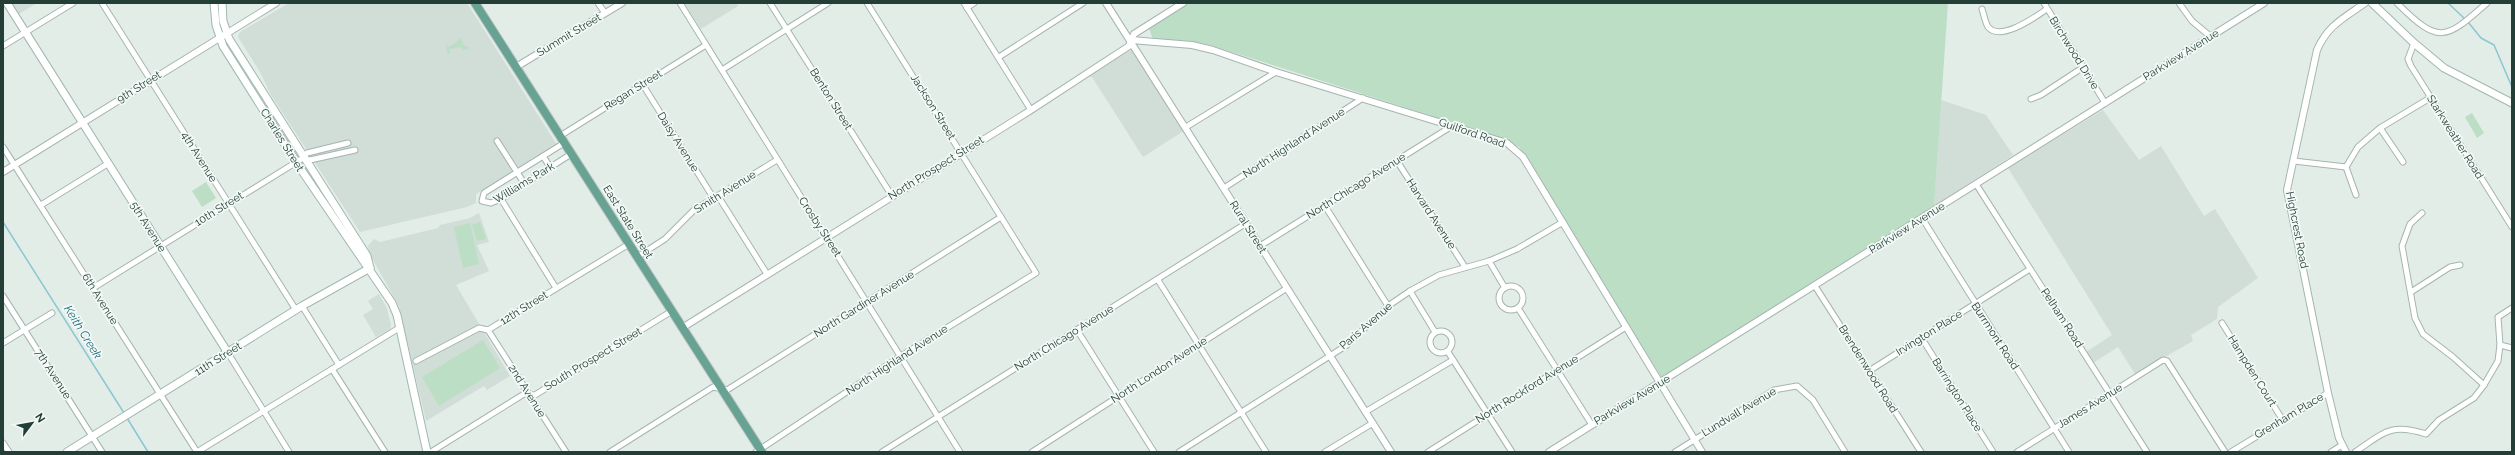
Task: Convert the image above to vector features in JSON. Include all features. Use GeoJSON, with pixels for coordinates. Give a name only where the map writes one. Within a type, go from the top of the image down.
{"type":"FeatureCollection","features":[{"type":"Feature","properties":{"kind":"main road","name":"5th Avenue"},"geometry":{"type":"LineString","coordinates":[[7,3],[228,354]]}},
{"type":"Feature","properties":{"kind":"main road","name":"Charles Street"},"geometry":{"type":"LineString","coordinates":[[214,3],[215,22],[296,162],[361,261],[370,268]]}},
{"type":"Feature","properties":{"kind":"main road","name":"Charles Street"},"geometry":{"type":"LineString","coordinates":[[222,3],[223,36],[367,256],[370,268],[392,304],[399,328],[427,452]]}},
{"type":"Feature","properties":{"kind":"main road","name":"East State Street"},"geometry":{"type":"LineString","coordinates":[[475,3],[682,328],[724,389],[759,451]]}},
{"type":"Feature","properties":{"kind":"main road"},"geometry":{"type":"LineString","coordinates":[[2372,3],[2414,43],[2444,68],[2512,103]]}},
{"type":"Feature","properties":{"kind":"main road","name":"11th Street"},"geometry":{"type":"LineString","coordinates":[[67,452],[228,354],[299,308],[370,268]]}},
{"type":"Feature","properties":{"kind":"street"},"geometry":{"type":"LineString","coordinates":[[3,46],[73,3]]}},
{"type":"Feature","properties":{"kind":"street","name":"4th Avenue"},"geometry":{"type":"LineString","coordinates":[[102,3],[229,204],[339,365]]}},
{"type":"Feature","properties":{"kind":"street","name":"9th Street"},"geometry":{"type":"LineString","coordinates":[[3,172],[276,3]]}},
{"type":"Feature","properties":{"kind":"street"},"geometry":{"type":"LineString","coordinates":[[598,3],[605,13]]}},
{"type":"Feature","properties":{"kind":"street","name":"Summit Street"},"geometry":{"type":"LineString","coordinates":[[516,67],[622,3]]}},
{"type":"Feature","properties":{"kind":"street","name":"Crosby Street"},"geometry":{"type":"LineString","coordinates":[[680,3],[777,160],[902,356],[960,452]]}},
{"type":"Feature","properties":{"kind":"street","name":"Benton Street"},"geometry":{"type":"LineString","coordinates":[[770,3],[892,196]]}},
{"type":"Feature","properties":{"kind":"street"},"geometry":{"type":"LineString","coordinates":[[722,70],[828,3]]}},
{"type":"Feature","properties":{"kind":"street","name":"Jackson Street"},"geometry":{"type":"LineString","coordinates":[[868,3],[1036,273]]}},
{"type":"Feature","properties":{"kind":"street"},"geometry":{"type":"LineString","coordinates":[[974,3],[965,5],[1031,110]]}},
{"type":"Feature","properties":{"kind":"street"},"geometry":{"type":"LineString","coordinates":[[999,58],[1083,3]]}},
{"type":"Feature","properties":{"kind":"street","name":"Rural Street"},"geometry":{"type":"LineString","coordinates":[[1106,3],[1131,40],[1245,224],[1391,452]]}},
{"type":"Feature","properties":{"kind":"street","name":"North Prospect Street"},"geometry":{"type":"LineString","coordinates":[[682,328],[961,152],[1031,110],[1129,46],[1134,34],[1183,3]]}},
{"type":"Feature","properties":{"kind":"street","name":"Birchwood Drive"},"geometry":{"type":"LineString","coordinates":[[2044,3],[2082,68],[2105,103]]}},
{"type":"Feature","properties":{"kind":"street"},"geometry":{"type":"LineString","coordinates":[[2179,3],[2192,21],[2210,36]]}},
{"type":"Feature","properties":{"kind":"street","name":"Parkview Avenue"},"geometry":{"type":"LineString","coordinates":[[1549,452],[2264,3]]}},
{"type":"Feature","properties":{"kind":"street","name":"Highcrest Road"},"geometry":{"type":"LineString","coordinates":[[2346,452],[2342,445],[2328,393],[2287,190],[2317,50],[2333,25],[2365,3]]}},
{"type":"Feature","properties":{"kind":"street"},"geometry":{"type":"LineString","coordinates":[[2397,3],[2420,25],[2434,32],[2446,34],[2462,26],[2487,3]]}},
{"type":"Feature","properties":{"kind":"street"},"geometry":{"type":"LineString","coordinates":[[1982,9],[1989,27],[1994,31],[2001,32],[2013,29],[2047,9]]}},
{"type":"Feature","properties":{"kind":"street","name":"Guilford Road"},"geometry":{"type":"LineString","coordinates":[[1131,40],[1201,46],[1276,72],[1507,143],[1514,148],[1523,157],[1702,452]]}},
{"type":"Feature","properties":{"kind":"street","name":"Starkweather Road"},"geometry":{"type":"LineString","coordinates":[[2414,43],[2408,59],[2430,98],[2512,228]]}},
{"type":"Feature","properties":{"kind":"street","name":"Regan Street"},"geometry":{"type":"LineString","coordinates":[[562,140],[643,85],[706,45]]}},
{"type":"Feature","properties":{"kind":"street"},"geometry":{"type":"LineString","coordinates":[[2031,99],[2041,95],[2082,68]]}},
{"type":"Feature","properties":{"kind":"street"},"geometry":{"type":"LineString","coordinates":[[1186,127],[1276,72]]}},
{"type":"Feature","properties":{"kind":"street","name":"Daisy Avenue"},"geometry":{"type":"LineString","coordinates":[[643,85],[767,274]]}},
{"type":"Feature","properties":{"kind":"street","name":"North Highland Avenue"},"geometry":{"type":"LineString","coordinates":[[1224,188],[1363,98]]}},
{"type":"Feature","properties":{"kind":"street"},"geometry":{"type":"LineString","coordinates":[[2346,167],[2358,147],[2380,128],[2430,98]]}},
{"type":"Feature","properties":{"kind":"street","name":"North Chicago Avenue"},"geometry":{"type":"LineString","coordinates":[[1260,246],[1452,126]]}},
{"type":"Feature","properties":{"kind":"street"},"geometry":{"type":"LineString","coordinates":[[2380,128],[2403,162]]}},
{"type":"Feature","properties":{"kind":"street","name":"Williams Park"},"geometry":{"type":"LineString","coordinates":[[562,140],[543,156],[484,192],[482,201],[491,203],[501,199],[571,154]]}},
{"type":"Feature","properties":{"kind":"street"},"geometry":{"type":"LineString","coordinates":[[497,141],[524,183]]}},
{"type":"Feature","properties":{"kind":"street","name":"10th Street"},"geometry":{"type":"LineString","coordinates":[[93,288],[303,158],[307,153],[348,143]]}},
{"type":"Feature","properties":{"kind":"street","name":"6th Avenue"},"geometry":{"type":"LineString","coordinates":[[3,147],[197,452]]}},
{"type":"Feature","properties":{"kind":"street"},"geometry":{"type":"LineString","coordinates":[[303,158],[310,160],[355,150]]}},
{"type":"Feature","properties":{"kind":"street"},"geometry":{"type":"LineString","coordinates":[[543,156],[550,167]]}},
{"type":"Feature","properties":{"kind":"street","name":"Smith Avenue"},"geometry":{"type":"LineString","coordinates":[[637,257],[665,239],[694,210],[777,160]]}},
{"type":"Feature","properties":{"kind":"street","name":"Harvard Avenue"},"geometry":{"type":"LineString","coordinates":[[1397,160],[1465,267]]}},
{"type":"Feature","properties":{"kind":"street"},"geometry":{"type":"LineString","coordinates":[[2294,160],[2346,167]]}},
{"type":"Feature","properties":{"kind":"street"},"geometry":{"type":"LineString","coordinates":[[40,205],[109,163]]}},
{"type":"Feature","properties":{"kind":"street"},"geometry":{"type":"LineString","coordinates":[[2346,167],[2356,195]]}},
{"type":"Feature","properties":{"kind":"street","name":"Pelham Road"},"geometry":{"type":"LineString","coordinates":[[1976,184],[2147,452]]}},
{"type":"Feature","properties":{"kind":"street"},"geometry":{"type":"LineString","coordinates":[[501,199],[556,288]]}},
{"type":"Feature","properties":{"kind":"street"},"geometry":{"type":"LineString","coordinates":[[1325,206],[1388,306]]}},
{"type":"Feature","properties":{"kind":"street"},"geometry":{"type":"LineString","coordinates":[[2422,213],[2410,224],[2402,246],[2415,318],[2423,334],[2484,385]]}},
{"type":"Feature","properties":{"kind":"street","name":"North Gardiner Avenue"},"geometry":{"type":"LineString","coordinates":[[610,452],[713,387],[724,389],[868,302],[1001,217]]}},
{"type":"Feature","properties":{"kind":"street","name":"Burrmont Road"},"geometry":{"type":"LineString","coordinates":[[1922,218],[2069,452]]}},
{"type":"Feature","properties":{"kind":"street","name":"Paris Avenue"},"geometry":{"type":"LineString","coordinates":[[1179,452],[1347,345],[1388,306],[1410,291],[1439,276],[1489,261],[1517,249],[1563,222]]}},
{"type":"Feature","properties":{"kind":"street","name":"North Chicago Avenue"},"geometry":{"type":"LineString","coordinates":[[882,452],[1245,224]]}},
{"type":"Feature","properties":{"kind":"street","name":"12th Street"},"geometry":{"type":"LineString","coordinates":[[416,361],[479,328],[488,330],[629,244]]}},
{"type":"Feature","properties":{"kind":"street"},"geometry":{"type":"LineString","coordinates":[[1489,261],[1505,288]]}},
{"type":"Feature","properties":{"kind":"street"},"geometry":{"type":"LineString","coordinates":[[2411,292],[2450,267],[2460,265]]}},
{"type":"Feature","properties":{"kind":"street","name":"Irvington Place"},"geometry":{"type":"LineString","coordinates":[[1869,371],[2030,269]]}},
{"type":"Feature","properties":{"kind":"street","name":"North Highland Avenue"},"geometry":{"type":"LineString","coordinates":[[759,451],[902,356],[1036,273]]}},
{"type":"Feature","properties":{"kind":"street"},"geometry":{"type":"LineString","coordinates":[[1158,280],[1240,413],[1266,452]]}},
{"type":"Feature","properties":{"kind":"street","name":"Brendenwood Road"},"geometry":{"type":"LineString","coordinates":[[1815,286],[1921,452]]}},
{"type":"Feature","properties":{"kind":"street"},"geometry":{"type":"LineString","coordinates":[[1515,287],[1522,292],[1523,300],[1518,308],[1509,310],[1501,304],[1500,297],[1505,288],[1515,287]]}},
{"type":"Feature","properties":{"kind":"street","name":"North London Avenue"},"geometry":{"type":"LineString","coordinates":[[1032,452],[1287,288]]}},
{"type":"Feature","properties":{"kind":"street"},"geometry":{"type":"LineString","coordinates":[[1410,291],[1435,332]]}},
{"type":"Feature","properties":{"kind":"street","name":"7th Avenue"},"geometry":{"type":"LineString","coordinates":[[3,296],[102,452]]}},
{"type":"Feature","properties":{"kind":"street"},"geometry":{"type":"LineString","coordinates":[[1518,308],[1592,425]]}},
{"type":"Feature","properties":{"kind":"street"},"geometry":{"type":"LineString","coordinates":[[2355,452],[2386,431],[2398,428],[2426,434],[2439,420],[2474,398],[2484,385],[2498,361],[2500,345],[2498,317],[2512,308]]}},
{"type":"Feature","properties":{"kind":"street","name":"South Prospect Street"},"geometry":{"type":"LineString","coordinates":[[431,452],[524,394],[535,395],[672,311]]}},
{"type":"Feature","properties":{"kind":"street"},"geometry":{"type":"LineString","coordinates":[[3,343],[52,313]]}},
{"type":"Feature","properties":{"kind":"street","name":"Hampden Court"},"geometry":{"type":"LineString","coordinates":[[2222,323],[2282,419]]}},
{"type":"Feature","properties":{"kind":"street","name":"North Rockford Avenue"},"geometry":{"type":"LineString","coordinates":[[1428,452],[1626,326]]}},
{"type":"Feature","properties":{"kind":"street"},"geometry":{"type":"LineString","coordinates":[[197,452],[399,328]]}},
{"type":"Feature","properties":{"kind":"street","name":"2nd Avenue"},"geometry":{"type":"LineString","coordinates":[[488,330],[566,452]]}},
{"type":"Feature","properties":{"kind":"street"},"geometry":{"type":"LineString","coordinates":[[1077,330],[1154,452]]}},
{"type":"Feature","properties":{"kind":"street"},"geometry":{"type":"LineString","coordinates":[[1435,332],[1444,331],[1451,336],[1452,344],[1448,352]]}},
{"type":"Feature","properties":{"kind":"street"},"geometry":{"type":"LineString","coordinates":[[1435,332],[1430,340],[1432,348],[1439,353],[1448,352]]}},
{"type":"Feature","properties":{"kind":"street","name":"Barrington Place"},"geometry":{"type":"LineString","coordinates":[[1921,337],[1993,452]]}},
{"type":"Feature","properties":{"kind":"street"},"geometry":{"type":"LineString","coordinates":[[2500,345],[2512,348]]}},
{"type":"Feature","properties":{"kind":"street"},"geometry":{"type":"LineString","coordinates":[[1448,352],[1512,452]]}},
{"type":"Feature","properties":{"kind":"street","name":"5th Avenue"},"geometry":{"type":"LineString","coordinates":[[228,354],[289,452]]}},
{"type":"Feature","properties":{"kind":"street"},"geometry":{"type":"LineString","coordinates":[[1365,412],[1453,360]]}},
{"type":"Feature","properties":{"kind":"street","name":"James Avenue"},"geometry":{"type":"LineString","coordinates":[[2017,452],[2163,360],[2167,361],[2225,452]]}},
{"type":"Feature","properties":{"kind":"street"},"geometry":{"type":"LineString","coordinates":[[332,369],[385,452]]}},
{"type":"Feature","properties":{"kind":"street","name":"Lundvall Avenue"},"geometry":{"type":"LineString","coordinates":[[1675,452],[1774,390],[1796,386],[1813,400],[1845,452]]}},
{"type":"Feature","properties":{"kind":"street","name":"Grenham Place"},"geometry":{"type":"LineString","coordinates":[[2231,452],[2282,419],[2328,393]]}},
{"type":"Feature","properties":{"kind":"street"},"geometry":{"type":"LineString","coordinates":[[1325,452],[1373,423]]}},
{"type":"Feature","properties":{"kind":"street"},"geometry":{"type":"LineString","coordinates":[[3,443],[9,452]]}},
{"type":"Feature","properties":{"kind":"street"},"geometry":{"type":"LineString","coordinates":[[2331,452],[2342,445]]}},
{"type":"Feature","properties":{"kind":"shaded area"},"geometry":{"type":"Polygon","coordinates":[[[12,3],[37,3],[19,14],[12,3]]]}},
{"type":"Feature","properties":{"kind":"shaded area"},"geometry":{"type":"Polygon","coordinates":[[[289,3],[467,3],[557,145],[476,194],[476,203],[467,207],[360,232],[271,95],[260,72],[238,37],[240,32],[289,3]]]}},
{"type":"Feature","properties":{"kind":"shaded area"},"geometry":{"type":"Polygon","coordinates":[[[684,3],[736,3],[738,6],[701,29],[684,3]]]}},
{"type":"Feature","properties":{"kind":"shaded area"},"geometry":{"type":"Polygon","coordinates":[[[1128,50],[1135,52],[1186,133],[1182,132],[1143,157],[1092,77],[1086,77],[1128,50]]]}},
{"type":"Feature","properties":{"kind":"shaded area"},"geometry":{"type":"Polygon","coordinates":[[[1941,100],[1986,115],[2013,155],[1934,206],[1941,100]]]}},
{"type":"Feature","properties":{"kind":"shaded area"},"geometry":{"type":"Polygon","coordinates":[[[2103,110],[2139,160],[2161,146],[2204,216],[2215,209],[2258,278],[2218,307],[2217,319],[2191,335],[2193,341],[2135,374],[2118,347],[2093,363],[2086,352],[2112,335],[2008,168],[2103,110]]]}},
{"type":"Feature","properties":{"kind":"shaded area"},"geometry":{"type":"Polygon","coordinates":[[[479,213],[489,242],[477,245],[489,271],[456,285],[510,376],[487,390],[484,386],[426,421],[399,306],[369,253],[368,246],[374,239],[380,242],[438,228],[440,225],[470,218],[479,213]]]}},
{"type":"Feature","properties":{"kind":"shaded area"},"geometry":{"type":"Polygon","coordinates":[[[379,294],[387,309],[391,325],[390,329],[376,337],[363,315],[373,309],[368,301],[379,294]]]}},
{"type":"Feature","properties":{"kind":"green space"},"geometry":{"type":"Polygon","coordinates":[[[1189,3],[1948,3],[1934,206],[1921,218],[1663,380],[1519,147],[1498,137],[1210,45],[1190,41],[1153,39],[1149,29],[1189,3]]]}},
{"type":"Feature","properties":{"kind":"green space"},"geometry":{"type":"Polygon","coordinates":[[[460,36],[465,47],[468,46],[469,49],[462,50],[461,47],[449,49],[450,53],[447,53],[446,44],[449,47],[460,39],[460,36]]]}},
{"type":"Feature","properties":{"kind":"green space"},"geometry":{"type":"Polygon","coordinates":[[[2472,113],[2484,133],[2477,138],[2465,117],[2472,113]]]}},
{"type":"Feature","properties":{"kind":"green space"},"geometry":{"type":"Polygon","coordinates":[[[206,182],[216,198],[202,207],[192,191],[206,182]]]}},
{"type":"Feature","properties":{"kind":"green space"},"geometry":{"type":"Polygon","coordinates":[[[480,222],[486,239],[477,241],[472,225],[480,222]]]}},
{"type":"Feature","properties":{"kind":"green space"},"geometry":{"type":"Polygon","coordinates":[[[470,223],[479,264],[463,268],[454,227],[470,223]]]}},
{"type":"Feature","properties":{"kind":"green space"},"geometry":{"type":"Polygon","coordinates":[[[483,340],[500,368],[439,406],[422,377],[483,340]]]}},
{"type":"Feature","properties":{"kind":"waterway"},"geometry":{"type":"LineString","coordinates":[[2448,3],[2465,19]]}},
{"type":"Feature","properties":{"kind":"waterway"},"geometry":{"type":"LineString","coordinates":[[2468,22],[2481,38],[2494,45],[2512,87]]}},
{"type":"Feature","properties":{"kind":"waterway","name":"Keith Creek"},"geometry":{"type":"LineString","coordinates":[[3,222],[124,413]]}},
{"type":"Feature","properties":{"kind":"waterway","name":"Keith Creek"},"geometry":{"type":"LineString","coordinates":[[127,418],[148,452]]}}]}
